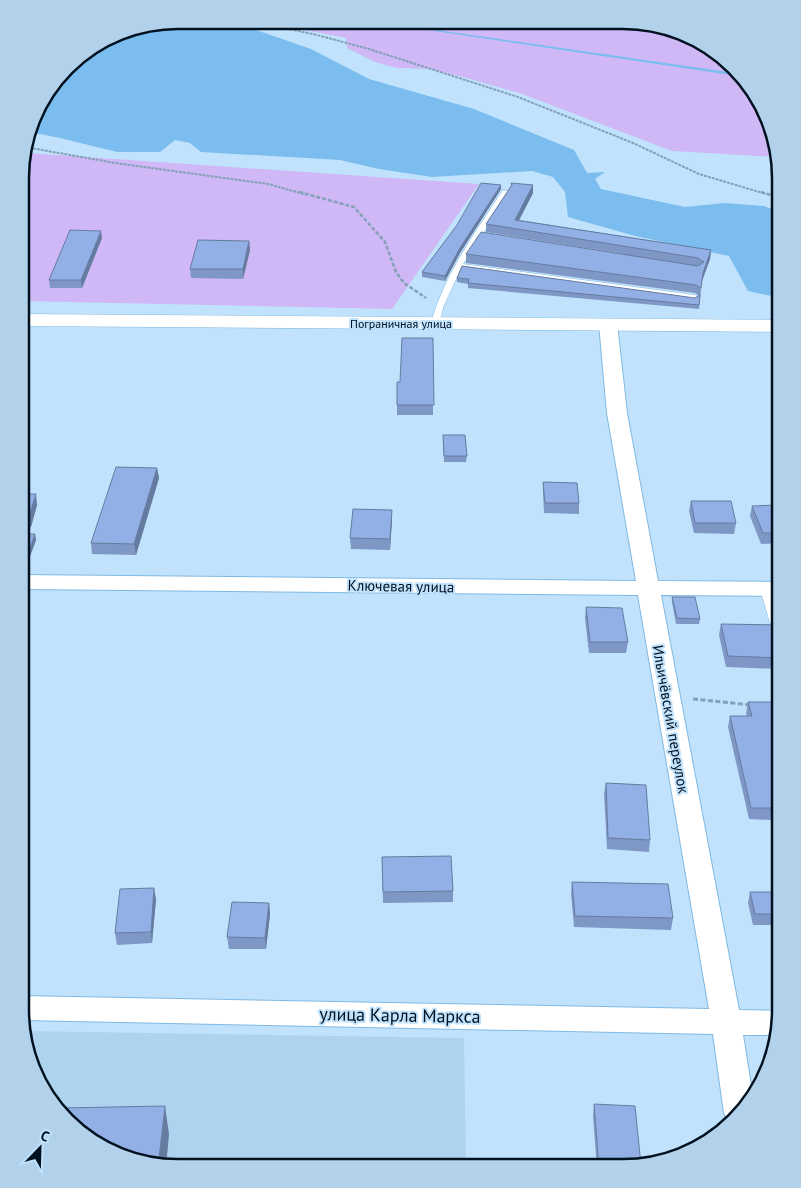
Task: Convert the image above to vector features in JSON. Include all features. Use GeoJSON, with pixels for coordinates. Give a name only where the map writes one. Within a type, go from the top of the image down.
{"type":"FeatureCollection","features":[{"type":"Feature","properties":{"kind":"main road","name":"Пограничная улица"},"geometry":{"type":"LineString","coordinates":[[29,320],[437,315],[608,324],[772,326]]}},
{"type":"Feature","properties":{"kind":"street","name":"Ильичёвский переулок"},"geometry":{"type":"LineString","coordinates":[[608,324],[617,413],[726,1022],[739,1104]]}},
{"type":"Feature","properties":{"kind":"street","name":"Ключевая улица"},"geometry":{"type":"LineString","coordinates":[[29,582],[772,589]]}},
{"type":"Feature","properties":{"kind":"street","name":"улица Карла Маркса"},"geometry":{"type":"LineString","coordinates":[[29,1008],[772,1023]]}},
{"type":"Feature","properties":{"kind":"lane"},"geometry":{"type":"LineString","coordinates":[[437,315],[447,285],[506,192]]}},
{"type":"Feature","properties":{"kind":"lane"},"geometry":{"type":"LineString","coordinates":[[479,235],[488,237]]}},
{"type":"Feature","properties":{"kind":"lane"},"geometry":{"type":"LineString","coordinates":[[459,266],[695,298]]}},
{"type":"Feature","properties":{"kind":"path"},"geometry":{"type":"LineString","coordinates":[[290,29],[352,45],[518,97],[633,143],[699,174],[772,195]]}},
{"type":"Feature","properties":{"kind":"path"},"geometry":{"type":"LineString","coordinates":[[32,148],[115,163],[268,184],[354,207],[385,242],[396,272],[404,284],[437,315]]}},
{"type":"Feature","properties":{"kind":"path"},"geometry":{"type":"LineString","coordinates":[[667,696],[752,706]]}},
{"type":"Feature","properties":{"kind":"path"},"geometry":{"type":"LineString","coordinates":[[762,707],[772,708]]}},
{"type":"Feature","properties":{"kind":"shaded area"},"geometry":{"type":"Polygon","coordinates":[[[300,29],[624,29],[662,34],[689,44],[706,54],[735,79],[757,112],[767,139],[771,157],[672,151],[522,94],[430,69],[397,68],[375,62],[347,48],[346,38],[300,29]]]}},
{"type":"Feature","properties":{"kind":"shaded area"},"geometry":{"type":"Polygon","coordinates":[[[31,154],[479,184],[392,309],[29,301],[29,177],[31,154]]]}},
{"type":"Feature","properties":{"kind":"shaded area"},"geometry":{"type":"Polygon","coordinates":[[[31,1031],[464,1038],[466,1159],[177,1159],[158,1158],[121,1148],[87,1129],[72,1116],[59,1101],[44,1076],[37,1058],[31,1031]]]}},
{"type":"Feature","properties":{"kind":"water"},"geometry":{"type":"Polygon","coordinates":[[[158,30],[256,30],[311,49],[369,79],[474,109],[574,150],[587,173],[605,172],[595,179],[601,189],[685,207],[724,203],[764,206],[772,209],[772,296],[748,291],[729,256],[635,236],[568,217],[565,192],[553,177],[532,171],[432,177],[379,169],[340,160],[201,152],[190,143],[175,140],[160,152],[117,152],[36,133],[49,103],[59,87],[79,66],[112,44],[139,34],[158,30]]]}},
{"type":"Feature","properties":{"kind":"building"},"geometry":{"type":"Polygon","coordinates":[[[481,183],[501,185],[460,248],[445,276],[422,272],[457,225],[481,183]]]}},
{"type":"Feature","properties":{"kind":"building"},"geometry":{"type":"Polygon","coordinates":[[[511,183],[533,185],[515,220],[711,250],[703,273],[701,288],[696,285],[466,254],[481,232],[698,266],[704,262],[698,258],[486,224],[512,185],[511,183]]]}},
{"type":"Feature","properties":{"kind":"building"},"geometry":{"type":"Polygon","coordinates":[[[70,230],[101,231],[81,280],[49,280],[70,230]]]}},
{"type":"Feature","properties":{"kind":"building"},"geometry":{"type":"Polygon","coordinates":[[[198,240],[249,241],[243,269],[190,269],[198,240]]]}},
{"type":"Feature","properties":{"kind":"building"},"geometry":{"type":"Polygon","coordinates":[[[462,266],[695,298],[700,295],[699,305],[468,283],[469,279],[457,278],[462,266]]]}},
{"type":"Feature","properties":{"kind":"building"},"geometry":{"type":"Polygon","coordinates":[[[402,338],[433,338],[434,405],[397,405],[397,382],[400,382],[402,338]]]}},
{"type":"Feature","properties":{"kind":"building"},"geometry":{"type":"Polygon","coordinates":[[[443,435],[465,435],[467,456],[444,456],[443,435]]]}},
{"type":"Feature","properties":{"kind":"building"},"geometry":{"type":"Polygon","coordinates":[[[116,467],[157,468],[134,544],[91,543],[116,467]]]}},
{"type":"Feature","properties":{"kind":"building"},"geometry":{"type":"Polygon","coordinates":[[[543,482],[577,483],[579,503],[545,503],[543,482]]]}},
{"type":"Feature","properties":{"kind":"building"},"geometry":{"type":"Polygon","coordinates":[[[29,494],[36,494],[29,516],[29,494]]]}},
{"type":"Feature","properties":{"kind":"building"},"geometry":{"type":"Polygon","coordinates":[[[691,501],[731,501],[736,523],[695,523],[691,501]]]}},
{"type":"Feature","properties":{"kind":"building"},"geometry":{"type":"Polygon","coordinates":[[[772,505],[772,533],[763,533],[752,506],[772,505]]]}},
{"type":"Feature","properties":{"kind":"building"},"geometry":{"type":"Polygon","coordinates":[[[353,509],[392,510],[390,539],[350,538],[353,509]]]}},
{"type":"Feature","properties":{"kind":"building"},"geometry":{"type":"Polygon","coordinates":[[[29,534],[35,534],[29,551],[29,534]]]}},
{"type":"Feature","properties":{"kind":"building"},"geometry":{"type":"Polygon","coordinates":[[[672,597],[695,597],[700,619],[677,618],[672,597]]]}},
{"type":"Feature","properties":{"kind":"building"},"geometry":{"type":"Polygon","coordinates":[[[586,607],[622,608],[628,642],[590,642],[586,607]]]}},
{"type":"Feature","properties":{"kind":"building"},"geometry":{"type":"Polygon","coordinates":[[[721,624],[772,625],[772,658],[728,656],[721,624]]]}},
{"type":"Feature","properties":{"kind":"building"},"geometry":{"type":"Polygon","coordinates":[[[748,702],[772,702],[772,808],[751,808],[730,716],[752,716],[748,702]]]}},
{"type":"Feature","properties":{"kind":"building"},"geometry":{"type":"Polygon","coordinates":[[[606,783],[646,785],[650,840],[608,838],[606,783]]]}},
{"type":"Feature","properties":{"kind":"building"},"geometry":{"type":"Polygon","coordinates":[[[451,856],[453,891],[383,892],[382,857],[451,856]]]}},
{"type":"Feature","properties":{"kind":"building"},"geometry":{"type":"Polygon","coordinates":[[[572,882],[668,884],[673,918],[575,916],[572,882]]]}},
{"type":"Feature","properties":{"kind":"building"},"geometry":{"type":"Polygon","coordinates":[[[154,888],[151,932],[115,933],[120,889],[154,888]]]}},
{"type":"Feature","properties":{"kind":"building"},"geometry":{"type":"Polygon","coordinates":[[[750,892],[772,892],[772,914],[755,914],[750,892]]]}},
{"type":"Feature","properties":{"kind":"building"},"geometry":{"type":"Polygon","coordinates":[[[232,902],[269,903],[265,938],[227,937],[232,902]]]}},
{"type":"Feature","properties":{"kind":"building"},"geometry":{"type":"Polygon","coordinates":[[[594,1104],[635,1106],[640,1158],[598,1159],[594,1104]]]}},
{"type":"Feature","properties":{"kind":"building"},"geometry":{"type":"Polygon","coordinates":[[[165,1106],[159,1158],[121,1148],[103,1139],[87,1129],[65,1108],[165,1106]]]}},
{"type":"Feature","properties":{"kind":"waterway"},"geometry":{"type":"LineString","coordinates":[[424,29],[730,74]]}}]}
